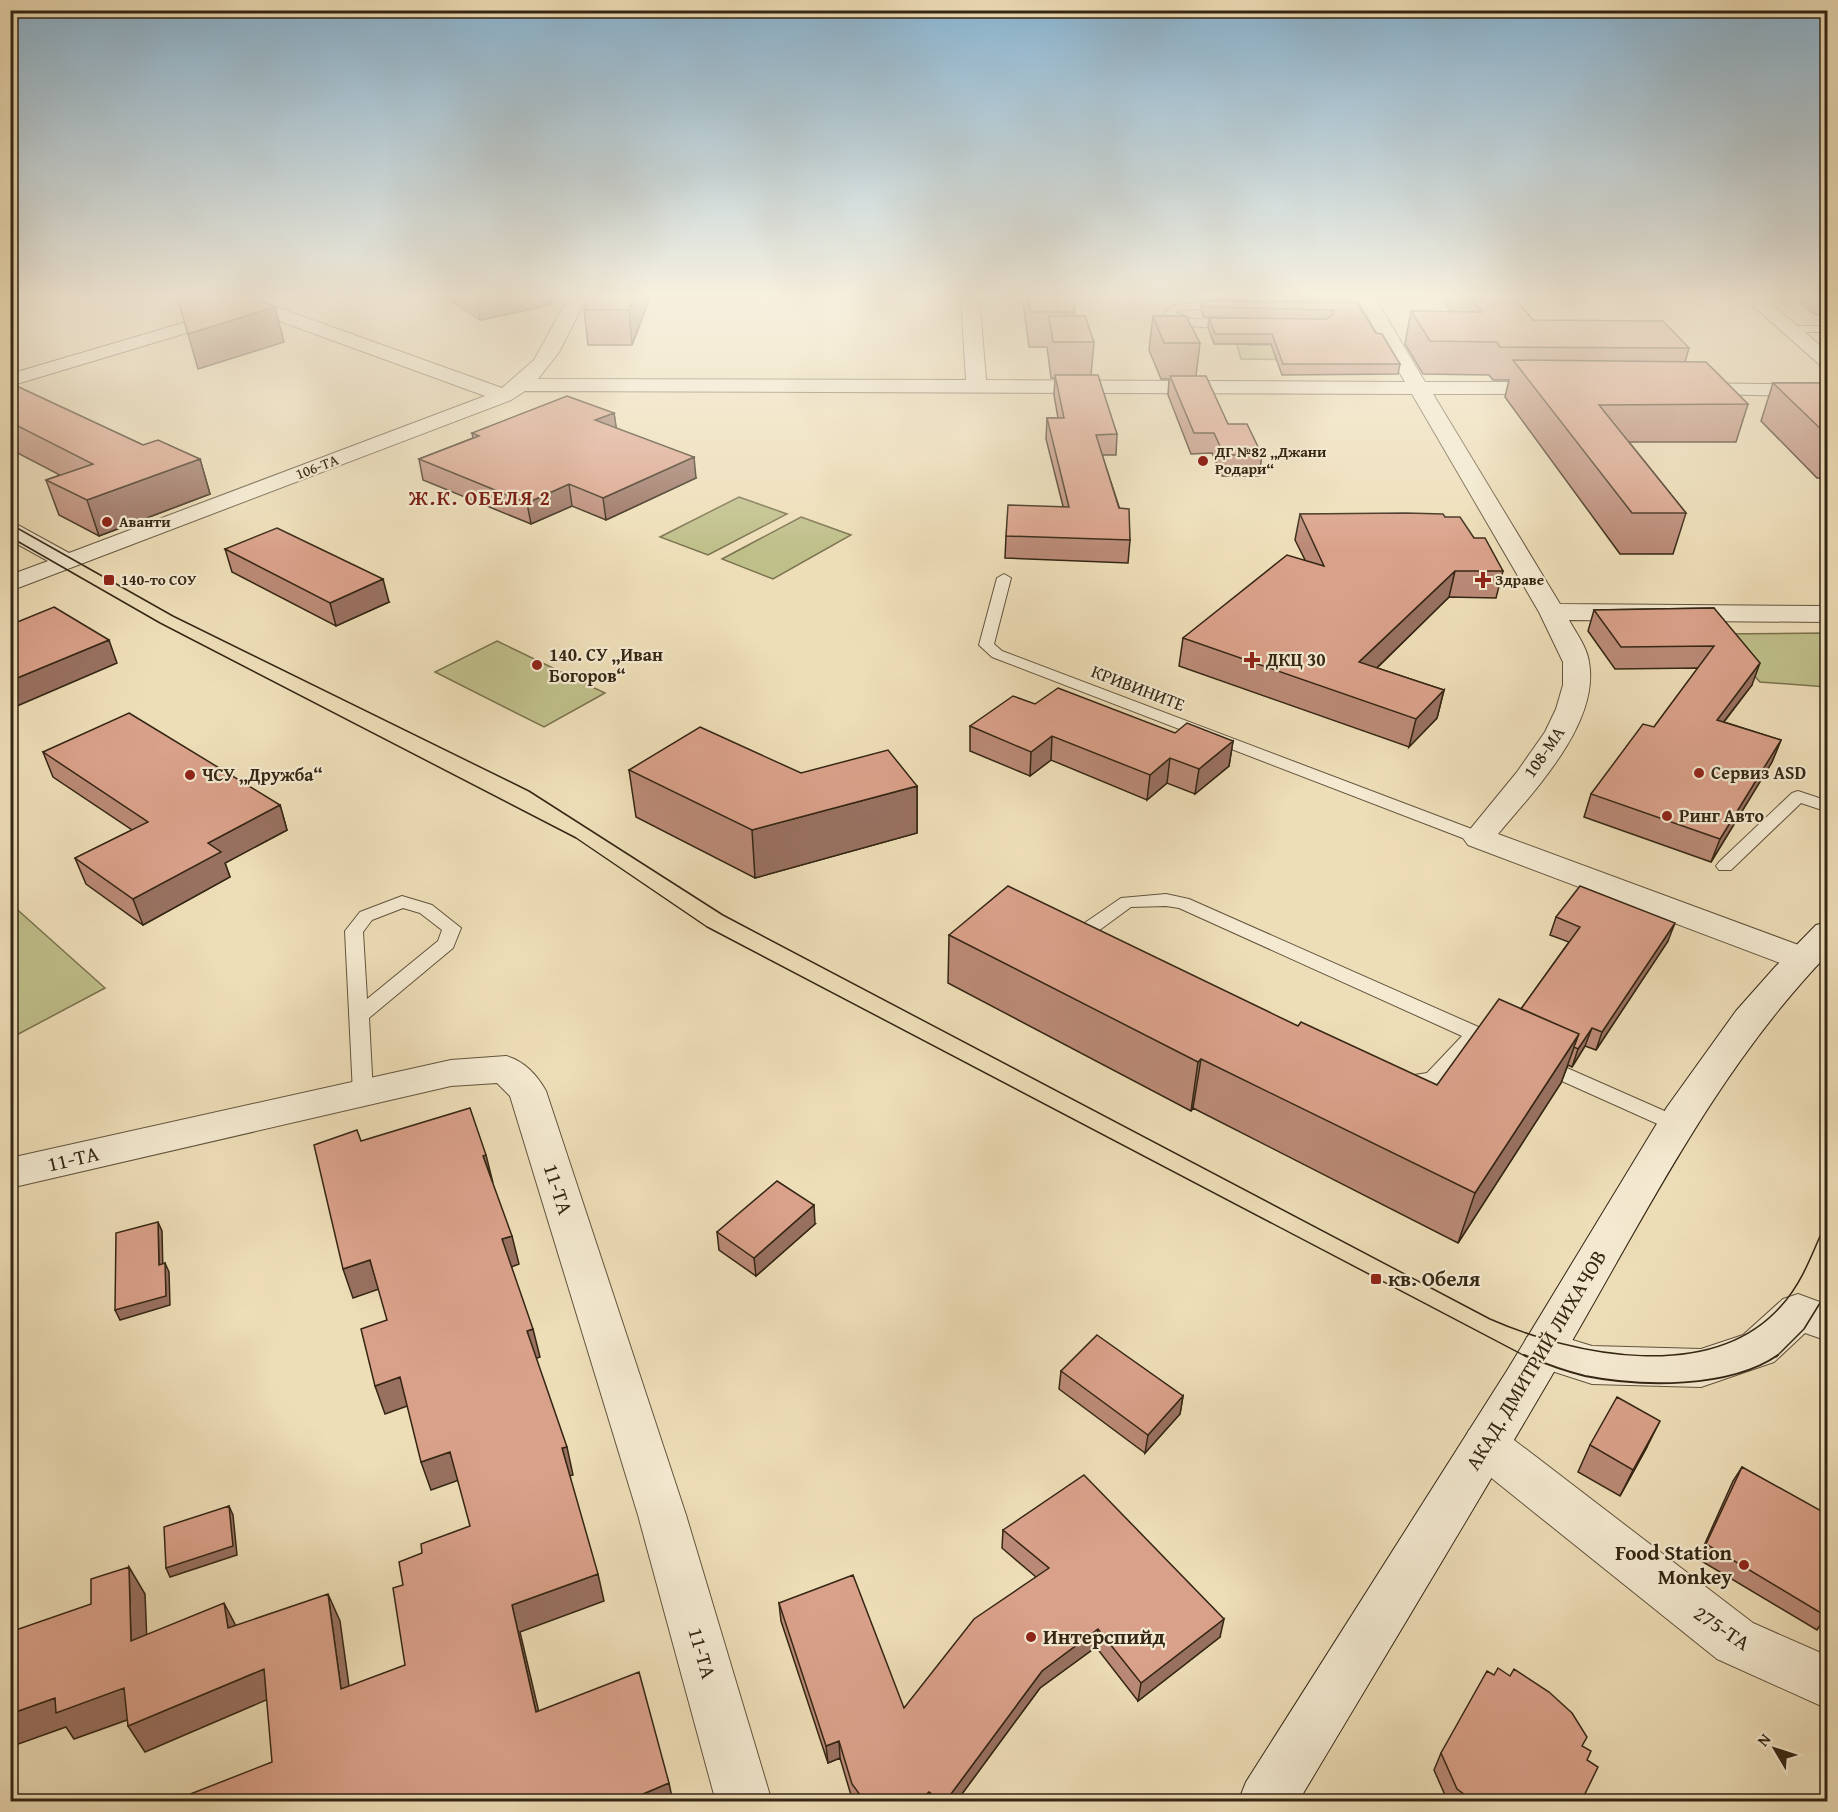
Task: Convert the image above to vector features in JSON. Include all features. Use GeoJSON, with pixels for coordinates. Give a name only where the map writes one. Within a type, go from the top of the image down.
{"type":"FeatureCollection","features":[{"type":"Feature","properties":{"kind":"street"},"geometry":{"type":"LineString","coordinates":[[459,380],[504,396]]}},
{"type":"Feature","properties":{"kind":"street","name":"106-ТА"},"geometry":{"type":"LineString","coordinates":[[10,584],[504,396],[527,380]]}},
{"type":"Feature","properties":{"kind":"street"},"geometry":{"type":"LineString","coordinates":[[976,380],[976,385]]}},
{"type":"Feature","properties":{"kind":"street","name":"108-МА"},"geometry":{"type":"LineString","coordinates":[[1415,380],[1552,612],[1576,662],[1575,698],[1560,735],[1479,838]]}},
{"type":"Feature","properties":{"kind":"street"},"geometry":{"type":"LineString","coordinates":[[523,384],[1574,388]]}},
{"type":"Feature","properties":{"kind":"street"},"geometry":{"type":"LineString","coordinates":[[1669,389],[1827,390]]}},
{"type":"Feature","properties":{"kind":"street"},"geometry":{"type":"LineString","coordinates":[[10,530],[68,562]]}},
{"type":"Feature","properties":{"kind":"street"},"geometry":{"type":"LineString","coordinates":[[1552,612],[1827,614]]}},
{"type":"Feature","properties":{"kind":"street"},"geometry":{"type":"LineString","coordinates":[[1479,838],[1800,958]]}},
{"type":"Feature","properties":{"kind":"street","name":"АКАД. ДМИТРИЙ ЛИХАЧОВ"},"geometry":{"type":"LineString","coordinates":[[1266,1802],[1678,1125],[1730,1045],[1800,958],[1827,933]]}},
{"type":"Feature","properties":{"kind":"street","name":"11-ТА"},"geometry":{"type":"LineString","coordinates":[[10,1173],[451,1073],[506,1069],[527,1090],[662,1515],[744,1802]]}},
{"type":"Feature","properties":{"kind":"street"},"geometry":{"type":"LineString","coordinates":[[1543,1350],[1592,1365],[1701,1368],[1758,1349],[1798,1312],[1827,1323]]}},
{"type":"Feature","properties":{"kind":"street","name":"275-ТА"},"geometry":{"type":"LineString","coordinates":[[1485,1445],[1735,1641],[1827,1683]]}},
{"type":"Feature","properties":{"kind":"lane","name":"КРИВИНИТЕ"},"geometry":{"type":"LineString","coordinates":[[1004,578],[986,645],[997,654],[1479,838]]}},
{"type":"Feature","properties":{"kind":"lane"},"geometry":{"type":"LineString","coordinates":[[1725,866],[1798,796],[1827,807]]}},
{"type":"Feature","properties":{"kind":"lane"},"geometry":{"type":"LineString","coordinates":[[1085,952],[1074,947],[1077,937],[1127,902],[1166,900],[1184,903],[1508,1049]]}},
{"type":"Feature","properties":{"kind":"lane"},"geometry":{"type":"LineString","coordinates":[[359,1016],[446,944],[453,928],[426,909],[402,902],[366,916],[354,931],[363,1093]]}},
{"type":"Feature","properties":{"kind":"lane"},"geometry":{"type":"LineString","coordinates":[[1381,1084],[1434,1079],[1476,1034]]}},
{"type":"Feature","properties":{"kind":"lane"},"geometry":{"type":"LineString","coordinates":[[1529,1058],[1678,1125]]}},
{"type":"Feature","properties":{"kind":"green space"},"geometry":{"type":"Polygon","coordinates":[[[739,497],[787,514],[708,555],[660,537],[739,497]]]}},
{"type":"Feature","properties":{"kind":"green space"},"geometry":{"type":"Polygon","coordinates":[[[801,517],[851,535],[773,579],[722,559],[801,517]]]}},
{"type":"Feature","properties":{"kind":"green space"},"geometry":{"type":"Polygon","coordinates":[[[1827,633],[1827,687],[1760,682],[1716,634],[1827,633]]]}},
{"type":"Feature","properties":{"kind":"green space"},"geometry":{"type":"Polygon","coordinates":[[[497,641],[605,693],[544,727],[435,672],[497,641]]]}},
{"type":"Feature","properties":{"kind":"green space"},"geometry":{"type":"Polygon","coordinates":[[[11,904],[105,988],[11,1038],[11,904]]]}},
{"type":"Feature","properties":{"kind":"building"},"geometry":{"type":"Polygon","coordinates":[[[1056,380],[1099,380],[1117,434],[1096,435],[1119,508],[1129,509],[1130,540],[1006,536],[1008,505],[1069,507],[1047,418],[1064,418],[1056,380]]]}},
{"type":"Feature","properties":{"kind":"building"},"geometry":{"type":"Polygon","coordinates":[[[1171,380],[1208,380],[1228,424],[1247,424],[1262,455],[1224,455],[1214,433],[1194,433],[1171,380]]]}},
{"type":"Feature","properties":{"kind":"building"},"geometry":{"type":"Polygon","coordinates":[[[1528,380],[1724,380],[1748,404],[1599,405],[1686,513],[1632,513],[1528,380]]]}},
{"type":"Feature","properties":{"kind":"building"},"geometry":{"type":"Polygon","coordinates":[[[10,383],[143,445],[158,440],[200,459],[87,500],[46,480],[93,464],[10,422],[10,383]]]}},
{"type":"Feature","properties":{"kind":"building"},"geometry":{"type":"Polygon","coordinates":[[[1773,383],[1827,383],[1827,435],[1773,383]]]}},
{"type":"Feature","properties":{"kind":"building"},"geometry":{"type":"Polygon","coordinates":[[[567,396],[614,413],[595,420],[694,457],[603,498],[569,484],[527,503],[419,459],[479,436],[472,433],[567,396]]]}},
{"type":"Feature","properties":{"kind":"building"},"geometry":{"type":"Polygon","coordinates":[[[1406,513],[1460,517],[1474,538],[1485,538],[1503,571],[1455,571],[1359,662],[1444,690],[1416,719],[1183,638],[1287,555],[1324,566],[1300,514],[1406,513]]]}},
{"type":"Feature","properties":{"kind":"building"},"geometry":{"type":"Polygon","coordinates":[[[277,528],[383,579],[330,603],[225,549],[277,528]]]}},
{"type":"Feature","properties":{"kind":"building"},"geometry":{"type":"Polygon","coordinates":[[[54,607],[109,640],[10,681],[10,625],[54,607]]]}},
{"type":"Feature","properties":{"kind":"building"},"geometry":{"type":"Polygon","coordinates":[[[1714,608],[1760,663],[1717,720],[1781,740],[1720,839],[1591,794],[1643,724],[1654,727],[1714,646],[1621,647],[1594,610],[1714,608]]]}},
{"type":"Feature","properties":{"kind":"building"},"geometry":{"type":"Polygon","coordinates":[[[1058,688],[1175,733],[1187,723],[1233,741],[1199,769],[1170,758],[1150,775],[1052,736],[1031,752],[970,726],[1013,696],[1035,704],[1058,688]]]}},
{"type":"Feature","properties":{"kind":"building"},"geometry":{"type":"Polygon","coordinates":[[[129,713],[280,805],[208,843],[221,852],[133,899],[75,858],[148,822],[43,752],[129,713]]]}},
{"type":"Feature","properties":{"kind":"building"},"geometry":{"type":"Polygon","coordinates":[[[700,727],[801,773],[888,750],[917,786],[752,830],[629,770],[700,727]]]}},
{"type":"Feature","properties":{"kind":"building"},"geometry":{"type":"Polygon","coordinates":[[[1008,886],[1298,1026],[1301,1022],[1437,1085],[1499,999],[1579,1034],[1475,1193],[1201,1059],[1198,1062],[949,935],[1008,886]]]}},
{"type":"Feature","properties":{"kind":"building"},"geometry":{"type":"Polygon","coordinates":[[[1580,886],[1675,923],[1602,1032],[1592,1028],[1578,1049],[1574,1047],[1579,1034],[1521,1009],[1580,927],[1556,917],[1580,886]]]}},
{"type":"Feature","properties":{"kind":"building"},"geometry":{"type":"Polygon","coordinates":[[[470,1108],[486,1155],[483,1156],[512,1236],[502,1239],[533,1329],[527,1331],[567,1447],[562,1448],[598,1574],[512,1605],[536,1712],[639,1672],[669,1783],[624,1802],[170,1802],[272,1762],[264,1669],[128,1726],[124,1688],[56,1713],[55,1698],[10,1714],[10,1632],[91,1604],[91,1579],[129,1567],[131,1641],[224,1603],[228,1628],[328,1594],[341,1689],[405,1665],[393,1588],[403,1585],[399,1562],[422,1553],[421,1544],[470,1526],[450,1452],[421,1462],[400,1377],[375,1386],[361,1329],[387,1320],[370,1260],[343,1269],[314,1145],[357,1130],[361,1141],[470,1108]]]}},
{"type":"Feature","properties":{"kind":"building"},"geometry":{"type":"Polygon","coordinates":[[[777,1181],[814,1205],[754,1258],[717,1232],[777,1181]]]}},
{"type":"Feature","properties":{"kind":"building"},"geometry":{"type":"Polygon","coordinates":[[[158,1222],[159,1265],[165,1263],[166,1296],[115,1310],[116,1233],[158,1222]]]}},
{"type":"Feature","properties":{"kind":"building"},"geometry":{"type":"Polygon","coordinates":[[[1097,1335],[1183,1396],[1148,1435],[1061,1371],[1097,1335]]]}},
{"type":"Feature","properties":{"kind":"building"},"geometry":{"type":"Polygon","coordinates":[[[1617,1397],[1660,1421],[1633,1470],[1590,1445],[1617,1397]]]}},
{"type":"Feature","properties":{"kind":"building"},"geometry":{"type":"Polygon","coordinates":[[[1742,1467],[1825,1513],[1821,1522],[1827,1526],[1826,1616],[1706,1544],[1742,1467]]]}},
{"type":"Feature","properties":{"kind":"building"},"geometry":{"type":"Polygon","coordinates":[[[1084,1475],[1224,1619],[1141,1683],[1098,1629],[1042,1671],[945,1802],[929,1792],[918,1802],[868,1802],[863,1799],[852,1784],[839,1741],[826,1746],[779,1603],[853,1575],[904,1708],[974,1619],[1049,1568],[1003,1530],[1084,1475]]]}},
{"type":"Feature","properties":{"kind":"building"},"geometry":{"type":"Polygon","coordinates":[[[229,1506],[233,1546],[166,1568],[164,1527],[229,1506]]]}},
{"type":"Feature","properties":{"kind":"building"},"geometry":{"type":"Polygon","coordinates":[[[1498,1668],[1510,1676],[1514,1669],[1549,1692],[1572,1713],[1587,1737],[1582,1746],[1591,1751],[1587,1760],[1598,1767],[1581,1802],[1475,1802],[1457,1789],[1441,1753],[1487,1671],[1494,1675],[1498,1668]]]}},
{"type":"Feature","properties":{"kind":"tram line"},"geometry":{"type":"LineString","coordinates":[[10,524],[173,616],[529,791],[723,915],[1490,1319],[1524,1332],[1561,1344],[1601,1352],[1641,1356],[1681,1354],[1718,1346],[1752,1330],[1781,1306],[1802,1275],[1828,1218]]}},
{"type":"Feature","properties":{"kind":"tram line"},"geometry":{"type":"LineString","coordinates":[[10,537],[160,623],[576,838],[707,927],[1527,1357]]}},
{"type":"Feature","properties":{"kind":"tram line"},"geometry":{"type":"LineString","coordinates":[[1778,1355],[1804,1329],[1828,1290]]}},
{"type":"Feature","properties":{"kind":"tram line"},"geometry":{"type":"LineString","coordinates":[[1524,1355],[1585,1376],[1607,1380],[1658,1383],[1710,1379],[1735,1374],[1758,1366],[1778,1355]]}},
{"type":"Feature","properties":{"kind":"place","name":"ДГ №82 „Джани Родари“"},"geometry":{"type":"Point","coordinates":[1203,461]}},
{"type":"Feature","properties":{"kind":"place","name":"Аванти"},"geometry":{"type":"Point","coordinates":[107,522]}},
{"type":"Feature","properties":{"kind":"place","name":"140-то СОУ"},"geometry":{"type":"Point","coordinates":[109,580]}},
{"type":"Feature","properties":{"kind":"place","name":"Здраве"},"geometry":{"type":"Point","coordinates":[1483,580]}},
{"type":"Feature","properties":{"kind":"place","name":"ДКЦ 30"},"geometry":{"type":"Point","coordinates":[1252,660]}},
{"type":"Feature","properties":{"kind":"place","name":"140. СУ „Иван Богоров“"},"geometry":{"type":"Point","coordinates":[537,665]}},
{"type":"Feature","properties":{"kind":"place","name":"Сервиз ASD"},"geometry":{"type":"Point","coordinates":[1699,773]}},
{"type":"Feature","properties":{"kind":"place","name":"ЧСУ „Дружба“"},"geometry":{"type":"Point","coordinates":[190,775]}},
{"type":"Feature","properties":{"kind":"place","name":"Ринг Авто"},"geometry":{"type":"Point","coordinates":[1667,816]}},
{"type":"Feature","properties":{"kind":"place","name":"кв. Обеля"},"geometry":{"type":"Point","coordinates":[1376,1279]}},
{"type":"Feature","properties":{"kind":"place","name":"Food Station Monkey"},"geometry":{"type":"Point","coordinates":[1744,1565]}},
{"type":"Feature","properties":{"kind":"place","name":"Интерспийд"},"geometry":{"type":"Point","coordinates":[1031,1637]}},
{"type":"Feature","properties":{"kind":"district","name":"Ж.К. ОБЕЛЯ 2"},"geometry":{"type":"Point","coordinates":[480,498]}}]}
